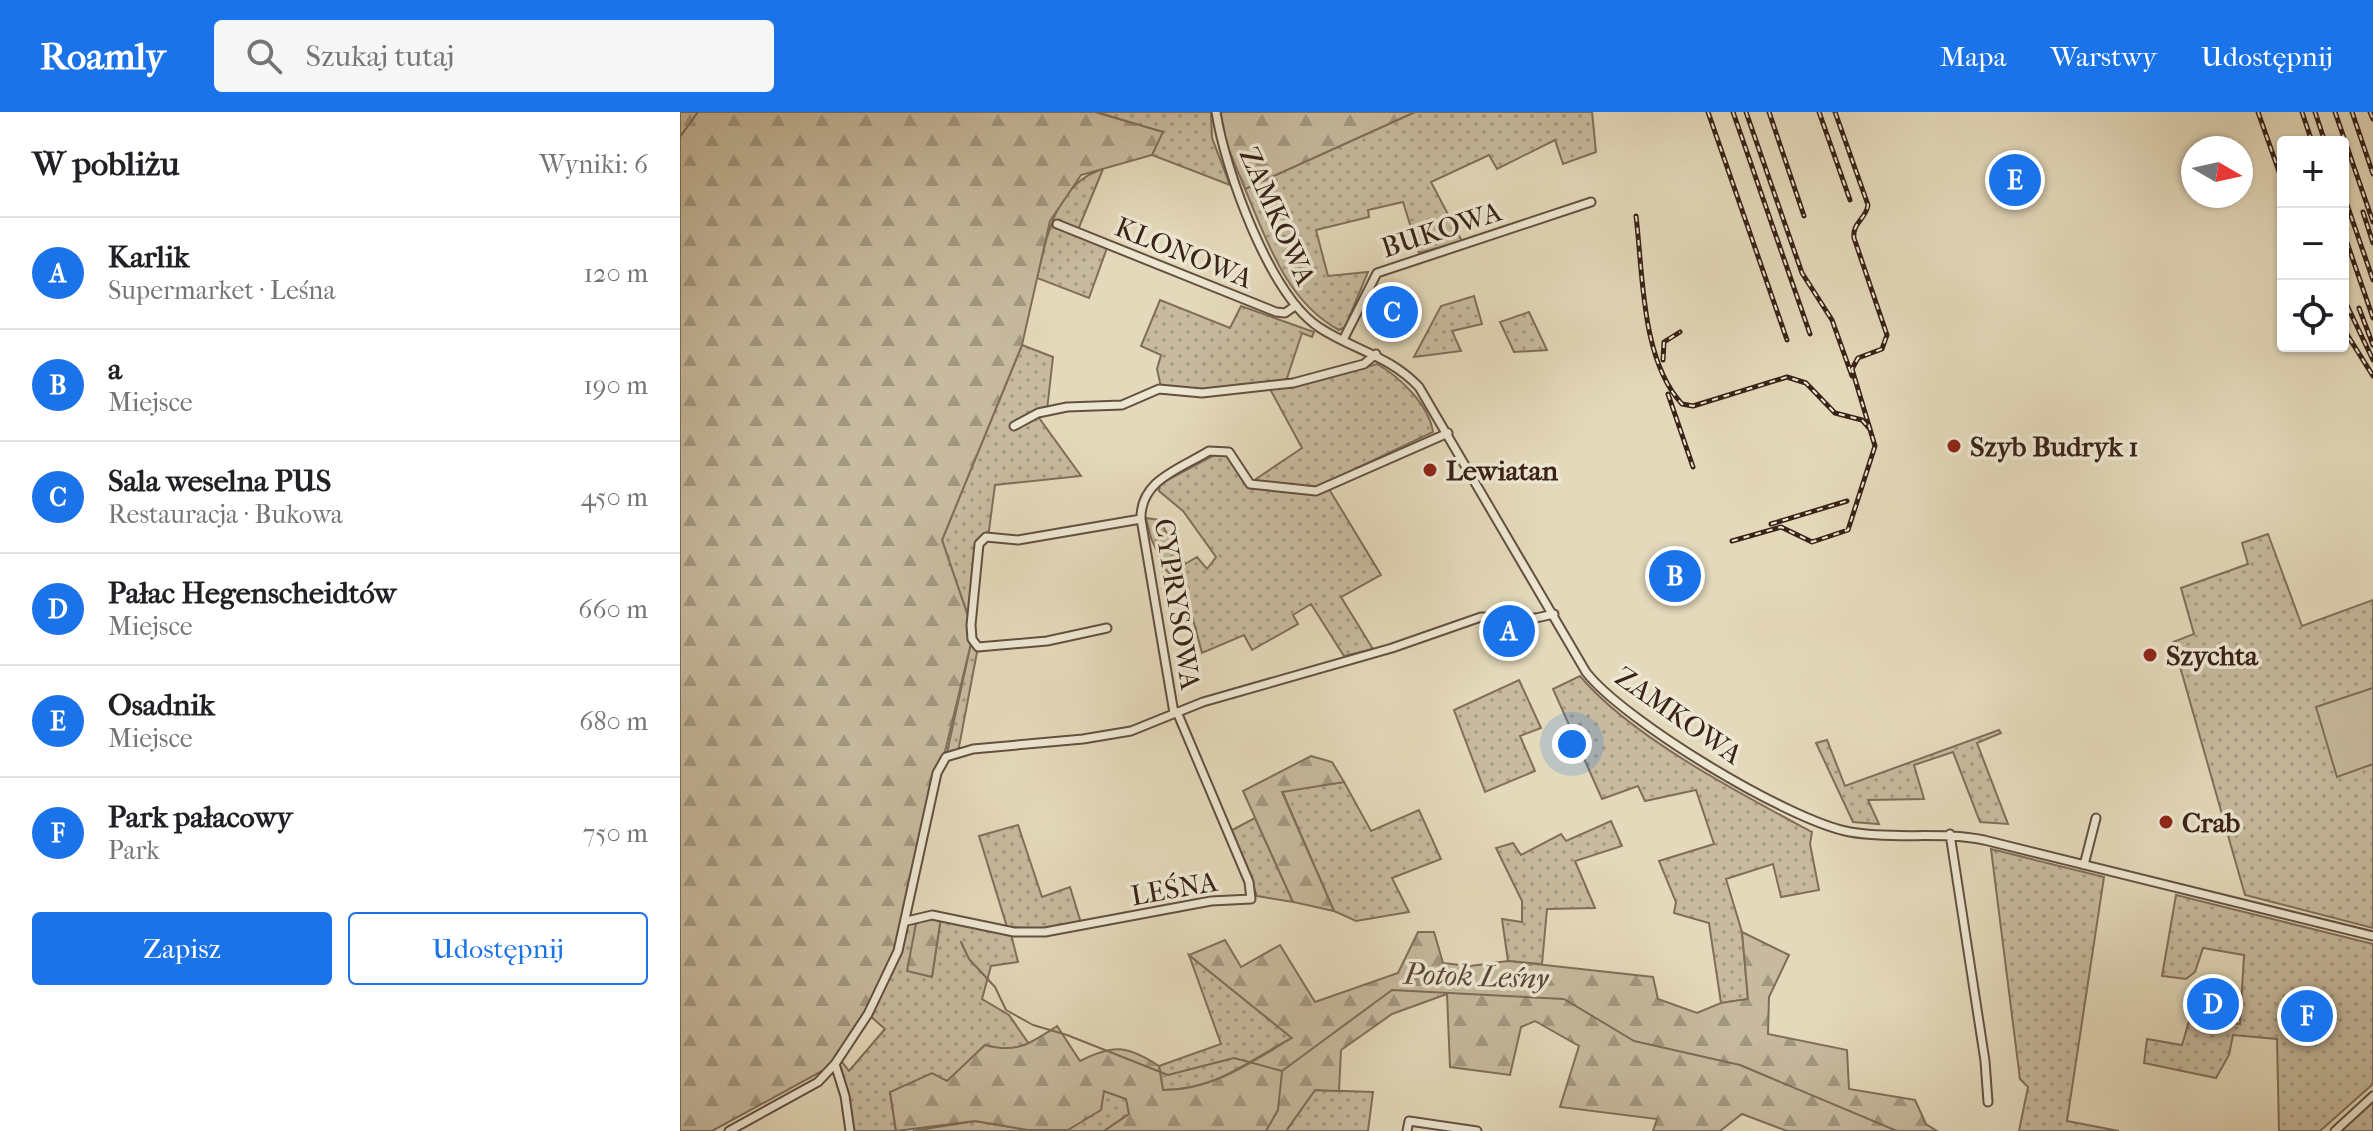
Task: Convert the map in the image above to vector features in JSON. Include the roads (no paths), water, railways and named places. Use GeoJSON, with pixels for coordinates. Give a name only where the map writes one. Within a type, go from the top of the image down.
{"type":"FeatureCollection","features":[{"type":"Feature","properties":{"kind":"street","name":"ZAMKOWA"},"geometry":{"type":"LineString","coordinates":[[1216,112],[1220,137],[1262,248],[1284,293],[1319,327],[1400,368],[1419,387],[1586,672],[1604,693],[1767,800],[1817,823],[1855,833],[1950,834],[2373,936]]}},
{"type":"Feature","properties":{"kind":"street","name":"BUKOWA"},"geometry":{"type":"LineString","coordinates":[[1343,340],[1377,273],[1591,202]]}},
{"type":"Feature","properties":{"kind":"street","name":"KLONOWA"},"geometry":{"type":"LineString","coordinates":[[1057,224],[1276,312],[1285,313],[1295,306]]}},
{"type":"Feature","properties":{"kind":"street"},"geometry":{"type":"LineString","coordinates":[[1014,426],[1038,413],[1067,407],[1122,405],[1159,389],[1202,393],[1293,383],[1364,364],[1376,354]]}},
{"type":"Feature","properties":{"kind":"street","name":"CYPRYSOWA"},"geometry":{"type":"LineString","coordinates":[[1175,712],[1141,519],[1140,501],[1148,488],[1218,449],[1229,452],[1250,484],[1316,491],[1448,433]]}},
{"type":"Feature","properties":{"kind":"street"},"geometry":{"type":"LineString","coordinates":[[1107,628],[1047,641],[978,647],[972,639],[971,625],[979,544],[986,537],[1018,540],[1141,519]]}},
{"type":"Feature","properties":{"kind":"street"},"geometry":{"type":"LineString","coordinates":[[729,1131],[807,1090],[835,1064],[887,979],[907,921],[937,773],[946,757],[973,749],[1131,731],[1175,712],[1392,648],[1481,617],[1536,618],[1554,614]]}},
{"type":"Feature","properties":{"kind":"street","name":"LEŚNA"},"geometry":{"type":"LineString","coordinates":[[907,921],[932,915],[1014,932],[1045,932],[1211,901],[1251,899],[1249,882],[1175,712]]}},
{"type":"Feature","properties":{"kind":"street"},"geometry":{"type":"LineString","coordinates":[[2084,865],[2096,818]]}},
{"type":"Feature","properties":{"kind":"street"},"geometry":{"type":"LineString","coordinates":[[1950,834],[1985,1061],[1988,1102]]}},
{"type":"Feature","properties":{"kind":"street"},"geometry":{"type":"LineString","coordinates":[[835,1064],[845,1096],[850,1131]]}},
{"type":"Feature","properties":{"kind":"street"},"geometry":{"type":"LineString","coordinates":[[2335,1131],[2373,1096]]}},
{"type":"Feature","properties":{"kind":"street"},"geometry":{"type":"LineString","coordinates":[[1407,1131],[1409,1121],[1477,1131]]}},
{"type":"Feature","properties":{"kind":"waterway"},"geometry":{"type":"LineString","coordinates":[[680,137],[698,112]]}},
{"type":"Feature","properties":{"kind":"waterway","name":"Potok Leśny"},"geometry":{"type":"LineString","coordinates":[[961,942],[969,959],[995,987],[1006,1010],[1033,1025],[1067,1035],[1168,1075],[1234,1058],[1282,1071],[1392,990],[1564,999],[1634,1041],[1740,1065],[1897,1131]]}},
{"type":"Feature","properties":{"kind":"waterway"},"geometry":{"type":"LineString","coordinates":[[1266,1131],[1278,1110],[1282,1072]]}},
{"type":"Feature","properties":{"kind":"railway"},"geometry":{"type":"LineString","coordinates":[[1708,112],[1787,340]]}},
{"type":"Feature","properties":{"kind":"railway"},"geometry":{"type":"LineString","coordinates":[[1733,112],[1810,334]]}},
{"type":"Feature","properties":{"kind":"railway"},"geometry":{"type":"LineString","coordinates":[[1746,112],[1802,273],[1832,320],[1852,376]]}},
{"type":"Feature","properties":{"kind":"railway"},"geometry":{"type":"LineString","coordinates":[[1769,112],[1804,216]]}},
{"type":"Feature","properties":{"kind":"railway"},"geometry":{"type":"LineString","coordinates":[[1819,112],[1850,200]]}},
{"type":"Feature","properties":{"kind":"railway"},"geometry":{"type":"LineString","coordinates":[[1732,541],[1781,527],[1812,542],[1848,530],[1875,446],[1852,369],[1858,358],[1882,349],[1887,335],[1854,238],[1855,228],[1868,205],[1835,112]]}},
{"type":"Feature","properties":{"kind":"railway"},"geometry":{"type":"LineString","coordinates":[[2258,112],[2277,166]]}},
{"type":"Feature","properties":{"kind":"railway"},"geometry":{"type":"LineString","coordinates":[[2302,112],[2310,136]]}},
{"type":"Feature","properties":{"kind":"railway"},"geometry":{"type":"LineString","coordinates":[[2315,112],[2323,136]]}},
{"type":"Feature","properties":{"kind":"railway"},"geometry":{"type":"LineString","coordinates":[[2335,112],[2373,222]]}},
{"type":"Feature","properties":{"kind":"railway"},"geometry":{"type":"LineString","coordinates":[[2352,112],[2373,174]]}},
{"type":"Feature","properties":{"kind":"railway"},"geometry":{"type":"LineString","coordinates":[[2370,112],[2373,119]]}},
{"type":"Feature","properties":{"kind":"railway"},"geometry":{"type":"LineString","coordinates":[[2348,208],[2373,280]]}},
{"type":"Feature","properties":{"kind":"railway"},"geometry":{"type":"LineString","coordinates":[[2363,212],[2373,243]]}},
{"type":"Feature","properties":{"kind":"railway"},"geometry":{"type":"LineString","coordinates":[[1636,216],[1651,340],[1658,364],[1682,404],[1693,406],[1787,377],[1806,383],[1835,413],[1862,420],[1870,429]]}},
{"type":"Feature","properties":{"kind":"railway"},"geometry":{"type":"LineString","coordinates":[[2349,248],[2373,318]]}},
{"type":"Feature","properties":{"kind":"railway"},"geometry":{"type":"LineString","coordinates":[[2359,308],[2373,345]]}},
{"type":"Feature","properties":{"kind":"railway"},"geometry":{"type":"LineString","coordinates":[[2349,310],[2373,360]]}},
{"type":"Feature","properties":{"kind":"railway"},"geometry":{"type":"LineString","coordinates":[[1663,360],[1664,342],[1680,332]]}},
{"type":"Feature","properties":{"kind":"railway"},"geometry":{"type":"LineString","coordinates":[[2349,338],[2373,376]]}},
{"type":"Feature","properties":{"kind":"railway"},"geometry":{"type":"LineString","coordinates":[[1668,394],[1693,467]]}},
{"type":"Feature","properties":{"kind":"railway"},"geometry":{"type":"LineString","coordinates":[[1771,524],[1847,501]]}},
{"type":"Feature","properties":{"kind":"place","name":"Osadnik"},"geometry":{"type":"Point","coordinates":[2015,180]}},
{"type":"Feature","properties":{"kind":"place","name":"Sala weselna PUS"},"geometry":{"type":"Point","coordinates":[1392,312]}},
{"type":"Feature","properties":{"kind":"place","name":"Szyb Budryk 1"},"geometry":{"type":"Point","coordinates":[1954,446]}},
{"type":"Feature","properties":{"kind":"place","name":"Lewiatan"},"geometry":{"type":"Point","coordinates":[1430,470]}},
{"type":"Feature","properties":{"kind":"place","name":"a"},"geometry":{"type":"Point","coordinates":[1675,576]}},
{"type":"Feature","properties":{"kind":"place","name":"Karlik"},"geometry":{"type":"Point","coordinates":[1509,631]}},
{"type":"Feature","properties":{"kind":"place","name":"Szychta"},"geometry":{"type":"Point","coordinates":[2150,655]}},
{"type":"Feature","properties":{"kind":"place","name":"Crab"},"geometry":{"type":"Point","coordinates":[2166,822]}},
{"type":"Feature","properties":{"kind":"place","name":"Pałac Hegenscheidtów"},"geometry":{"type":"Point","coordinates":[2213,1004]}},
{"type":"Feature","properties":{"kind":"place","name":"Park pałacowy"},"geometry":{"type":"Point","coordinates":[2307,1016]}}]}
